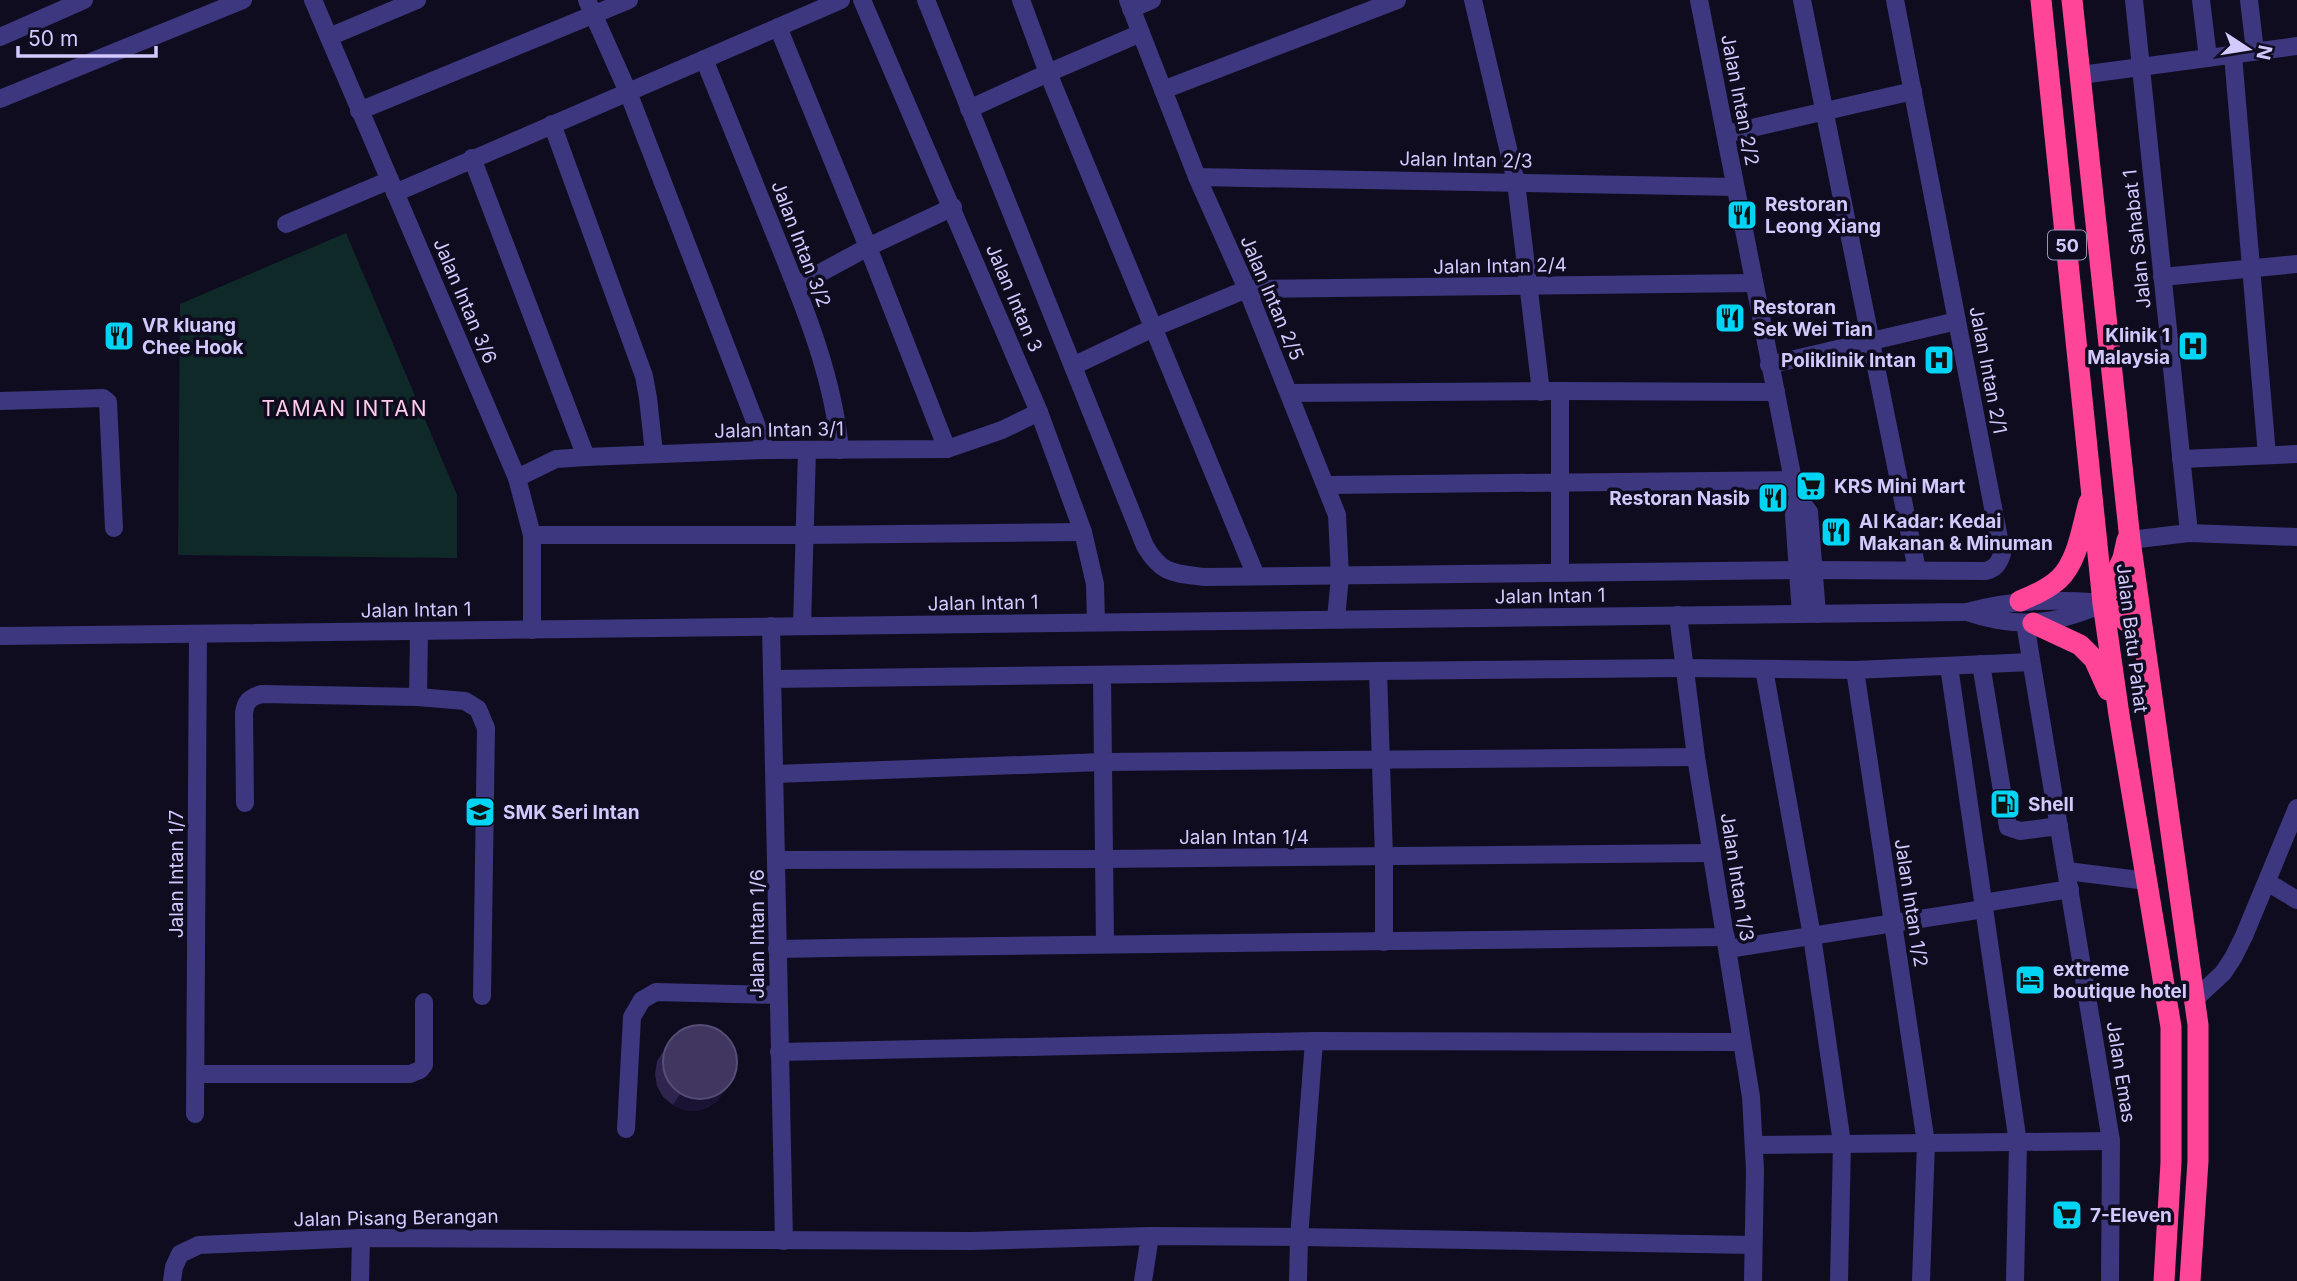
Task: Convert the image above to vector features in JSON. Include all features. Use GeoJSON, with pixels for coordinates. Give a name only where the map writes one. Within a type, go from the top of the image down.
{"type":"FeatureCollection","features":[{"type":"Feature","properties":{"kind":"highway","name":"Jalan Batu Pahat"},"geometry":{"type":"LineString","coordinates":[[2041,0],[2103,603],[2171,1027],[2171,1162],[2164,1281]]}},
{"type":"Feature","properties":{"kind":"highway","name":"Jalan Batu Pahat"},"geometry":{"type":"LineString","coordinates":[[2072,0],[2130,536],[2198,1025],[2197,1161],[2190,1281]]}},
{"type":"Feature","properties":{"kind":"highway"},"geometry":{"type":"LineString","coordinates":[[2021,601],[2061,578],[2075,552],[2092,490]]}},
{"type":"Feature","properties":{"kind":"highway"},"geometry":{"type":"LineString","coordinates":[[2130,536],[2103,603],[2130,624],[2145,653]]}},
{"type":"Feature","properties":{"kind":"highway"},"geometry":{"type":"LineString","coordinates":[[2029,623],[2080,645],[2094,659],[2119,715]]}},
{"type":"Feature","properties":{"kind":"street"},"geometry":{"type":"LineString","coordinates":[[0,99],[243,0]]}},
{"type":"Feature","properties":{"kind":"street","name":"Jalan Intan 3/6"},"geometry":{"type":"LineString","coordinates":[[313,0],[517,478],[532,535],[532,630]]}},
{"type":"Feature","properties":{"kind":"street"},"geometry":{"type":"LineString","coordinates":[[329,37],[417,0]]}},
{"type":"Feature","properties":{"kind":"street"},"geometry":{"type":"LineString","coordinates":[[359,111],[590,7],[629,0]]}},
{"type":"Feature","properties":{"kind":"street"},"geometry":{"type":"LineString","coordinates":[[286,224],[472,158],[841,0]]}},
{"type":"Feature","properties":{"kind":"street","name":"Jalan Intan 3"},"geometry":{"type":"LineString","coordinates":[[862,0],[1040,412],[1083,532],[1095,584],[1096,622]]}},
{"type":"Feature","properties":{"kind":"street","name":"Jalan Intan 1"},"geometry":{"type":"LineString","coordinates":[[926,0],[1144,546],[1154,561],[1171,572],[1205,577],[1806,570]]}},
{"type":"Feature","properties":{"kind":"street"},"geometry":{"type":"LineString","coordinates":[[1021,0],[1048,72],[1256,576]]}},
{"type":"Feature","properties":{"kind":"street"},"geometry":{"type":"LineString","coordinates":[[1130,5],[1152,0]]}},
{"type":"Feature","properties":{"kind":"street"},"geometry":{"type":"LineString","coordinates":[[1163,90],[1397,0]]}},
{"type":"Feature","properties":{"kind":"street"},"geometry":{"type":"LineString","coordinates":[[1473,0],[1516,182],[1541,392]]}},
{"type":"Feature","properties":{"kind":"street","name":"Jalan Intan 2/2"},"geometry":{"type":"LineString","coordinates":[[1699,0],[1769,365],[1796,488],[1794,515],[1806,570],[1809,614]]}},
{"type":"Feature","properties":{"kind":"street"},"geometry":{"type":"LineString","coordinates":[[1802,0],[1917,570]]}},
{"type":"Feature","properties":{"kind":"street","name":"Jalan Intan 2/1"},"geometry":{"type":"LineString","coordinates":[[1806,570],[1986,571],[1999,563],[2002,554],[1895,0]]}},
{"type":"Feature","properties":{"kind":"street","name":"Jalan Sahabat 1"},"geometry":{"type":"LineString","coordinates":[[2134,0],[2189,533]]}},
{"type":"Feature","properties":{"kind":"street"},"geometry":{"type":"LineString","coordinates":[[2201,0],[2208,58]]}},
{"type":"Feature","properties":{"kind":"street"},"geometry":{"type":"LineString","coordinates":[[2249,0],[2255,51]]}},
{"type":"Feature","properties":{"kind":"street"},"geometry":{"type":"LineString","coordinates":[[0,37],[78,1]]}},
{"type":"Feature","properties":{"kind":"street","name":"Jalan Intan 2/5"},"geometry":{"type":"LineString","coordinates":[[1130,5],[1197,177],[1247,289],[1338,515],[1340,576],[1336,619]]}},
{"type":"Feature","properties":{"kind":"street"},"geometry":{"type":"LineString","coordinates":[[590,7],[628,92],[766,450]]}},
{"type":"Feature","properties":{"kind":"street"},"geometry":{"type":"LineString","coordinates":[[778,27],[947,449]]}},
{"type":"Feature","properties":{"kind":"street"},"geometry":{"type":"LineString","coordinates":[[968,109],[1141,33]]}},
{"type":"Feature","properties":{"kind":"street"},"geometry":{"type":"LineString","coordinates":[[2081,75],[2297,46]]}},
{"type":"Feature","properties":{"kind":"street"},"geometry":{"type":"LineString","coordinates":[[2233,55],[2267,455]]}},
{"type":"Feature","properties":{"kind":"street","name":"Jalan Intan 3/2"},"geometry":{"type":"LineString","coordinates":[[704,59],[796,286],[824,367],[837,415],[840,450]]}},
{"type":"Feature","properties":{"kind":"street"},"geometry":{"type":"LineString","coordinates":[[1726,134],[1913,91]]}},
{"type":"Feature","properties":{"kind":"street"},"geometry":{"type":"LineString","coordinates":[[552,124],[644,376],[654,453]]}},
{"type":"Feature","properties":{"kind":"street"},"geometry":{"type":"LineString","coordinates":[[472,158],[586,457]]}},
{"type":"Feature","properties":{"kind":"street","name":"Jalan Intan 2/3"},"geometry":{"type":"LineString","coordinates":[[1197,177],[1735,187]]}},
{"type":"Feature","properties":{"kind":"street"},"geometry":{"type":"LineString","coordinates":[[796,286],[868,247],[953,207]]}},
{"type":"Feature","properties":{"kind":"street"},"geometry":{"type":"LineString","coordinates":[[2162,277],[2297,264]]}},
{"type":"Feature","properties":{"kind":"street","name":"Jalan Intan 2/4"},"geometry":{"type":"LineString","coordinates":[[1247,289],[1754,284]]}},
{"type":"Feature","properties":{"kind":"street"},"geometry":{"type":"LineString","coordinates":[[1073,366],[1153,328],[1247,289]]}},
{"type":"Feature","properties":{"kind":"street"},"geometry":{"type":"LineString","coordinates":[[1769,365],[1957,321]]}},
{"type":"Feature","properties":{"kind":"street"},"geometry":{"type":"LineString","coordinates":[[1560,391],[1560,572]]}},
{"type":"Feature","properties":{"kind":"street"},"geometry":{"type":"LineString","coordinates":[[1289,393],[1776,392]]}},
{"type":"Feature","properties":{"kind":"street"},"geometry":{"type":"LineString","coordinates":[[0,401],[103,398],[108,402],[114,528]]}},
{"type":"Feature","properties":{"kind":"street","name":"Jalan Intan 3/1"},"geometry":{"type":"LineString","coordinates":[[517,478],[556,459],[766,450],[947,449],[1002,430],[1040,412]]}},
{"type":"Feature","properties":{"kind":"street"},"geometry":{"type":"LineString","coordinates":[[802,626],[807,450]]}},
{"type":"Feature","properties":{"kind":"street"},"geometry":{"type":"LineString","coordinates":[[2181,459],[2297,454]]}},
{"type":"Feature","properties":{"kind":"street"},"geometry":{"type":"LineString","coordinates":[[1326,485],[1560,482],[1796,488]]}},
{"type":"Feature","properties":{"kind":"street"},"geometry":{"type":"LineString","coordinates":[[532,535],[806,536],[1083,532]]}},
{"type":"Feature","properties":{"kind":"street"},"geometry":{"type":"LineString","coordinates":[[2130,536],[2189,533],[2297,537]]}},
{"type":"Feature","properties":{"kind":"street","name":"Jalan Intan 1"},"geometry":{"type":"LineString","coordinates":[[0,636],[1967,612],[1994,604],[2021,601],[2068,600],[2103,603]]}},
{"type":"Feature","properties":{"kind":"street","name":"Jalan Intan 1"},"geometry":{"type":"LineString","coordinates":[[1967,612],[1990,620],[2029,623],[2073,617],[2103,603]]}},
{"type":"Feature","properties":{"kind":"street","name":"Jalan Intan 1/3"},"geometry":{"type":"LineString","coordinates":[[1678,615],[1696,757],[1751,1097],[1754,1145],[1753,1281]]}},
{"type":"Feature","properties":{"kind":"street","name":"Jalan Emas"},"geometry":{"type":"LineString","coordinates":[[2029,623],[2031,662],[2111,1141],[2110,1281]]}},
{"type":"Feature","properties":{"kind":"street","name":"Jalan Intan 1/6"},"geometry":{"type":"LineString","coordinates":[[771,626],[784,1241]]}},
{"type":"Feature","properties":{"kind":"street"},"geometry":{"type":"LineString","coordinates":[[418,697],[419,631]]}},
{"type":"Feature","properties":{"kind":"street","name":"Jalan Intan 1/7"},"geometry":{"type":"LineString","coordinates":[[195,1114],[198,634]]}},
{"type":"Feature","properties":{"kind":"street"},"geometry":{"type":"LineString","coordinates":[[773,679],[1684,668],[1855,670],[2031,662]]}},
{"type":"Feature","properties":{"kind":"street"},"geometry":{"type":"LineString","coordinates":[[1980,664],[2008,827],[2020,831],[2059,825]]}},
{"type":"Feature","properties":{"kind":"street"},"geometry":{"type":"LineString","coordinates":[[1948,666],[2018,1143],[2015,1281]]}},
{"type":"Feature","properties":{"kind":"street"},"geometry":{"type":"LineString","coordinates":[[1764,669],[1812,936],[1842,1143],[1839,1281]]}},
{"type":"Feature","properties":{"kind":"street","name":"Jalan Intan 1/2"},"geometry":{"type":"LineString","coordinates":[[1855,670],[1926,1143],[1921,1281]]}},
{"type":"Feature","properties":{"kind":"street"},"geometry":{"type":"LineString","coordinates":[[1378,671],[1384,942]]}},
{"type":"Feature","properties":{"kind":"street"},"geometry":{"type":"LineString","coordinates":[[1102,675],[1105,943]]}},
{"type":"Feature","properties":{"kind":"street"},"geometry":{"type":"LineString","coordinates":[[245,803],[244,714],[245,705],[250,698],[261,694],[418,697],[465,701],[478,709],[486,728],[482,996]]}},
{"type":"Feature","properties":{"kind":"street"},"geometry":{"type":"LineString","coordinates":[[775,774],[1103,762],[1696,757]]}},
{"type":"Feature","properties":{"kind":"street"},"geometry":{"type":"LineString","coordinates":[[2194,1000],[2222,973],[2233,958],[2297,808]]}},
{"type":"Feature","properties":{"kind":"street","name":"Jalan Intan 1/4"},"geometry":{"type":"LineString","coordinates":[[777,860],[1712,853]]}},
{"type":"Feature","properties":{"kind":"street"},"geometry":{"type":"LineString","coordinates":[[2067,871],[2147,881]]}},
{"type":"Feature","properties":{"kind":"street"},"geometry":{"type":"LineString","coordinates":[[2267,882],[2296,898]]}},
{"type":"Feature","properties":{"kind":"street"},"geometry":{"type":"LineString","coordinates":[[777,949],[1105,943],[1727,943],[1812,936],[2070,889]]}},
{"type":"Feature","properties":{"kind":"street"},"geometry":{"type":"LineString","coordinates":[[626,1129],[632,1017],[642,1000],[656,992],[778,995]]}},
{"type":"Feature","properties":{"kind":"street"},"geometry":{"type":"LineString","coordinates":[[196,1074],[410,1074],[424,1065],[424,1002]]}},
{"type":"Feature","properties":{"kind":"street"},"geometry":{"type":"LineString","coordinates":[[779,1052],[1314,1041],[1741,1042]]}},
{"type":"Feature","properties":{"kind":"street"},"geometry":{"type":"LineString","coordinates":[[1298,1281],[1314,1041]]}},
{"type":"Feature","properties":{"kind":"street"},"geometry":{"type":"LineString","coordinates":[[1754,1145],[2111,1141]]}},
{"type":"Feature","properties":{"kind":"street"},"geometry":{"type":"LineString","coordinates":[[1143,1281],[1150,1236]]}},
{"type":"Feature","properties":{"kind":"street","name":"Jalan Pisang Berangan"},"geometry":{"type":"LineString","coordinates":[[172,1281],[180,1254],[200,1245],[361,1238],[971,1241],[1150,1236],[1753,1245]]}},
{"type":"Feature","properties":{"kind":"street"},"geometry":{"type":"LineString","coordinates":[[360,1281],[361,1238]]}},
{"type":"Feature","properties":{"kind":"green space"},"geometry":{"type":"Polygon","coordinates":[[[346,233],[457,495],[457,558],[178,555],[180,304],[346,233]]]}},
{"type":"Feature","properties":{"kind":"building"},"geometry":{"type":"Polygon","coordinates":[[[700,1025],[721,1031],[731,1041],[737,1062],[731,1083],[721,1093],[700,1099],[679,1093],[669,1083],[663,1062],[669,1041],[679,1031],[700,1025]]]}},
{"type":"Feature","properties":{"kind":"place","name":"Restoran Leong Xiang"},"geometry":{"type":"Point","coordinates":[1742,215]}},
{"type":"Feature","properties":{"kind":"place","name":"Restoran Sek Wei Tian"},"geometry":{"type":"Point","coordinates":[1730,318]}},
{"type":"Feature","properties":{"kind":"place","name":"VR kluang Chee Hook"},"geometry":{"type":"Point","coordinates":[119,336]}},
{"type":"Feature","properties":{"kind":"place","name":"Klinik 1 Malaysia"},"geometry":{"type":"Point","coordinates":[2193,346]}},
{"type":"Feature","properties":{"kind":"place","name":"Poliklinik Intan"},"geometry":{"type":"Point","coordinates":[1939,360]}},
{"type":"Feature","properties":{"kind":"place","name":"KRS Mini Mart"},"geometry":{"type":"Point","coordinates":[1811,486]}},
{"type":"Feature","properties":{"kind":"place","name":"Restoran Nasib"},"geometry":{"type":"Point","coordinates":[1773,498]}},
{"type":"Feature","properties":{"kind":"place","name":"Al Kadar: Kedai Makanan & Minuman"},"geometry":{"type":"Point","coordinates":[1836,532]}},
{"type":"Feature","properties":{"kind":"place","name":"Shell"},"geometry":{"type":"Point","coordinates":[2005,804]}},
{"type":"Feature","properties":{"kind":"place","name":"SMK Seri Intan"},"geometry":{"type":"Point","coordinates":[480,812]}},
{"type":"Feature","properties":{"kind":"place","name":"extreme boutique hotel"},"geometry":{"type":"Point","coordinates":[2030,980]}},
{"type":"Feature","properties":{"kind":"place","name":"7-Eleven"},"geometry":{"type":"Point","coordinates":[2067,1215]}},
{"type":"Feature","properties":{"kind":"district","name":"TAMAN INTAN"},"geometry":{"type":"Point","coordinates":[345,408]}}]}
